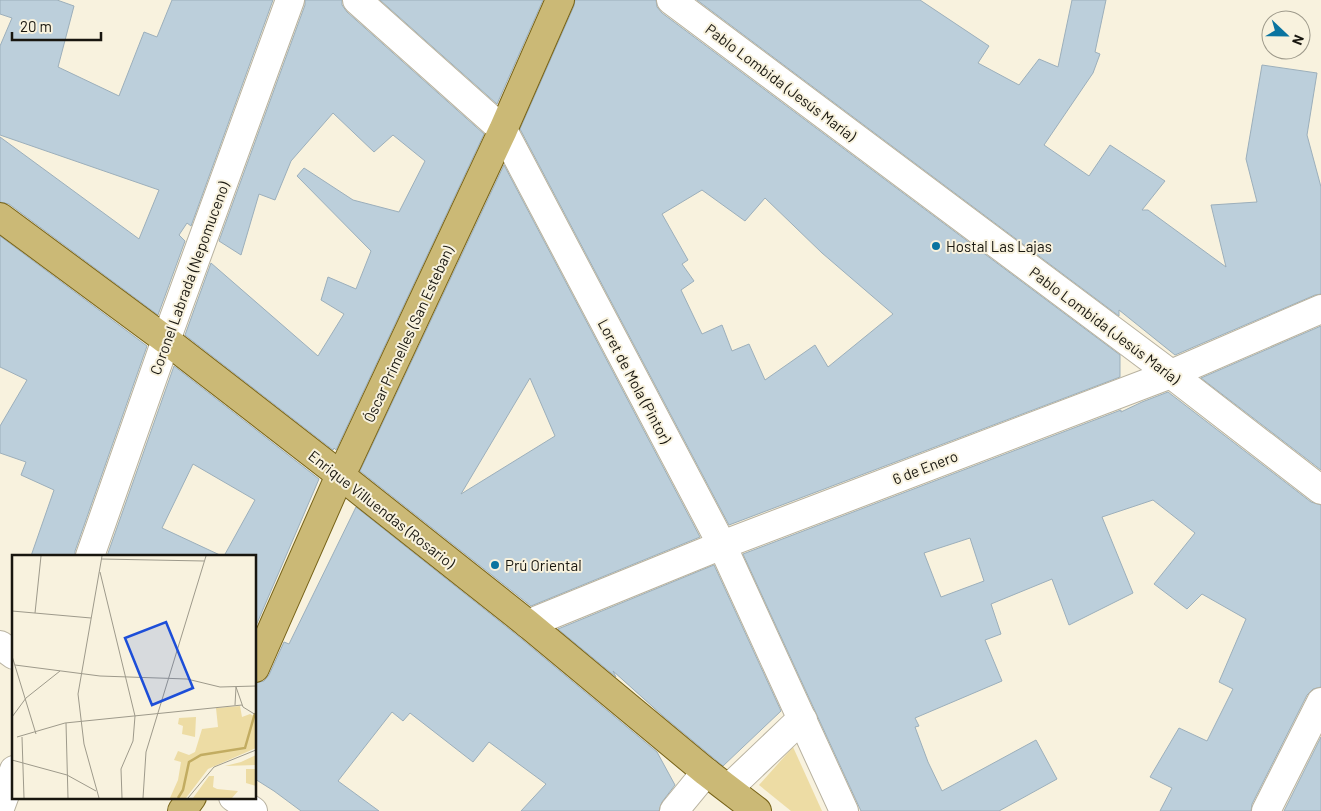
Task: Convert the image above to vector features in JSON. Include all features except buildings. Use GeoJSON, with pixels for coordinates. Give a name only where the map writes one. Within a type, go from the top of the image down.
{"type":"FeatureCollection","features":[{"type":"Feature","properties":{"kind":"main road","name":"Óscar Primelles (San Esteban)"},"geometry":{"type":"LineString","coordinates":[[256,666],[340,475],[503,130],[560,0]]}},
{"type":"Feature","properties":{"kind":"main road","name":"Enrique Villuendas (Rosario)"},"geometry":{"type":"LineString","coordinates":[[0,217],[166,340],[340,475],[528,624],[706,772],[757,811]]}},
{"type":"Feature","properties":{"kind":"main road"},"geometry":{"type":"LineString","coordinates":[[182,811],[191,798]]}},
{"type":"Feature","properties":{"kind":"street","name":"Coronel Labrada (Nepomuceno)"},"geometry":{"type":"LineString","coordinates":[[90,555],[166,340],[290,0]]}},
{"type":"Feature","properties":{"kind":"street","name":"Loret de Mola (Pintor)"},"geometry":{"type":"LineString","coordinates":[[358,0],[503,130],[722,545],[844,811]]}},
{"type":"Feature","properties":{"kind":"street","name":"Pablo Lombida (Jesús María)"},"geometry":{"type":"LineString","coordinates":[[670,0],[1171,374],[1321,490]]}},
{"type":"Feature","properties":{"kind":"street","name":"6 de Enero"},"geometry":{"type":"LineString","coordinates":[[528,624],[722,545],[1171,374],[1321,309]]}},
{"type":"Feature","properties":{"kind":"street"},"geometry":{"type":"LineString","coordinates":[[0,646],[12,654]]}},
{"type":"Feature","properties":{"kind":"street"},"geometry":{"type":"LineString","coordinates":[[1266,811],[1321,702]]}},
{"type":"Feature","properties":{"kind":"street"},"geometry":{"type":"LineString","coordinates":[[729,788],[794,726],[803,720]]}},
{"type":"Feature","properties":{"kind":"street"},"geometry":{"type":"LineString","coordinates":[[674,811],[706,772]]}},
{"type":"Feature","properties":{"kind":"street"},"geometry":{"type":"LineString","coordinates":[[0,808],[12,775]]}},
{"type":"Feature","properties":{"kind":"street"},"geometry":{"type":"LineString","coordinates":[[234,798],[253,811]]}},
{"type":"Feature","properties":{"kind":"shaded area"},"geometry":{"type":"Polygon","coordinates":[[[793,747],[822,811],[791,811],[759,785],[793,747]]]}},
{"type":"Feature","properties":{"kind":"place","name":"Hostal Las Lajas"},"geometry":{"type":"Point","coordinates":[936,246]}},
{"type":"Feature","properties":{"kind":"place","name":"Prú Oriental"},"geometry":{"type":"Point","coordinates":[495,565]}}]}
